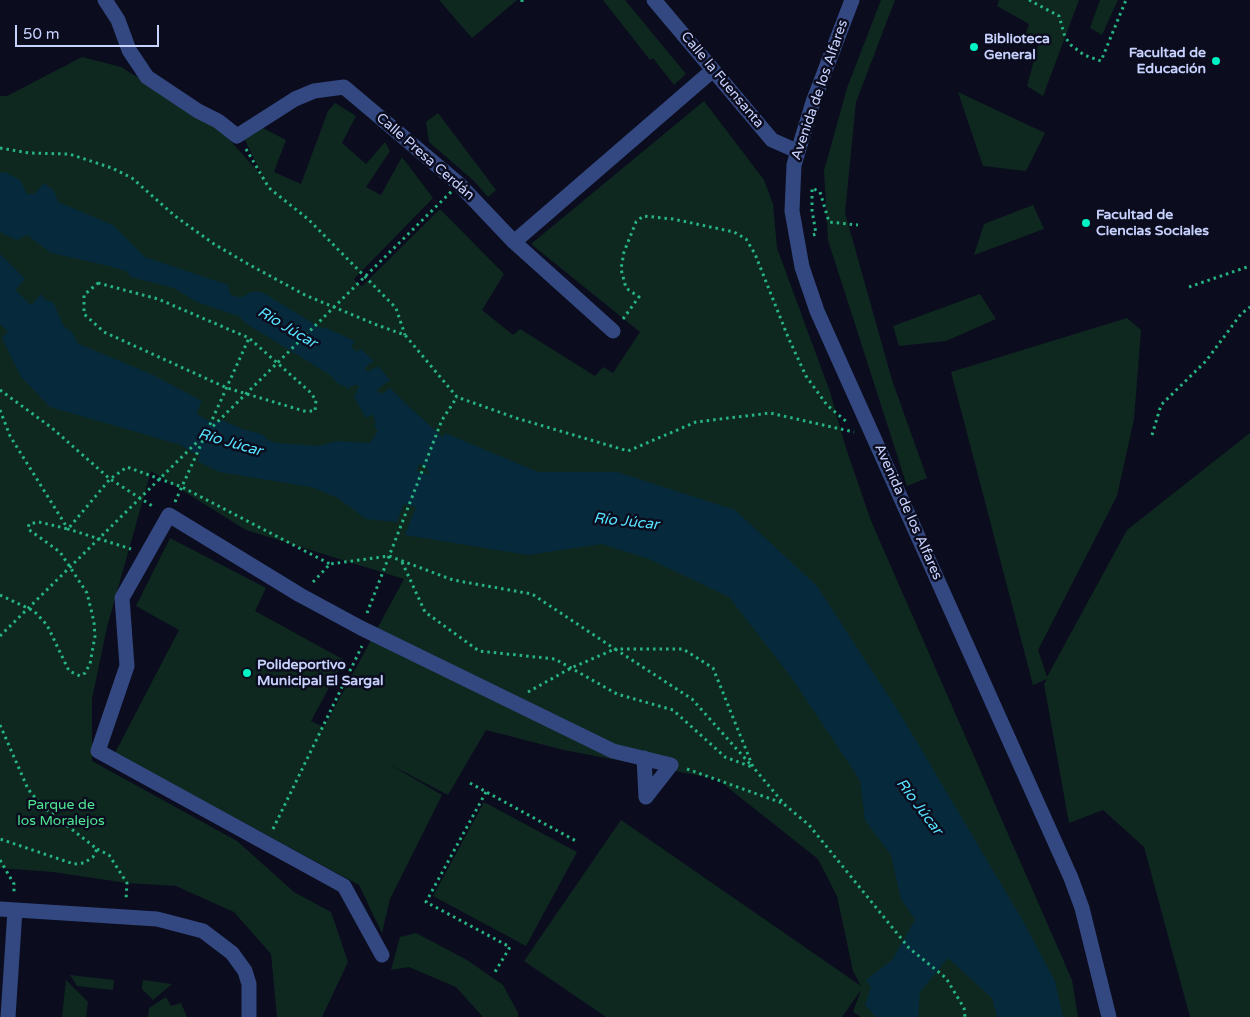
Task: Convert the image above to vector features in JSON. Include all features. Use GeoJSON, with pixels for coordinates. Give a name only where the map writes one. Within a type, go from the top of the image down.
{"type":"FeatureCollection","features":[{"type":"Feature","properties":{"kind":"street"},"geometry":{"type":"LineString","coordinates":[[105,0],[118,20],[129,50],[147,77],[198,111],[218,120],[237,136]]}},
{"type":"Feature","properties":{"kind":"street","name":"Calle la Fuensanta"},"geometry":{"type":"LineString","coordinates":[[654,0],[772,140],[797,151]]}},
{"type":"Feature","properties":{"kind":"street","name":"Avenida de los Alfares"},"geometry":{"type":"LineString","coordinates":[[852,0],[797,151],[792,182],[792,211],[802,267],[808,290],[1072,878],[1082,908],[1109,1017]]}},
{"type":"Feature","properties":{"kind":"street"},"geometry":{"type":"LineString","coordinates":[[514,242],[713,70]]}},
{"type":"Feature","properties":{"kind":"street","name":"Calle Presa Cerdán"},"geometry":{"type":"LineString","coordinates":[[237,136],[295,99],[314,91],[344,87],[459,184],[514,242],[612,331]]}},
{"type":"Feature","properties":{"kind":"street"},"geometry":{"type":"LineString","coordinates":[[382,955],[344,886],[98,752],[127,666],[122,598],[169,515],[300,595],[365,630],[510,702],[613,750],[644,758],[671,765],[646,797],[644,758]]}},
{"type":"Feature","properties":{"kind":"street"},"geometry":{"type":"LineString","coordinates":[[8,1017],[7,909],[157,919],[188,926],[220,942],[232,953],[245,972],[249,984],[248,1017]]}},
{"type":"Feature","properties":{"kind":"path"},"geometry":{"type":"LineString","coordinates":[[1029,0],[1060,16],[1065,37],[1071,45],[1084,56],[1101,62],[1126,0]]}},
{"type":"Feature","properties":{"kind":"path"},"geometry":{"type":"LineString","coordinates":[[237,136],[269,188],[308,219],[396,308],[405,335],[457,397],[516,418],[628,451],[696,422],[770,413],[862,434],[827,405],[806,376],[788,337],[755,254],[746,239],[734,232],[659,217],[643,216],[636,222],[624,252],[621,269],[626,288],[638,297],[612,331]]}},
{"type":"Feature","properties":{"kind":"path"},"geometry":{"type":"LineString","coordinates":[[0,148],[29,153],[69,154],[112,168],[132,178],[157,202],[214,244],[248,264],[305,295],[405,335]]}},
{"type":"Feature","properties":{"kind":"path"},"geometry":{"type":"LineString","coordinates":[[0,636],[459,184]]}},
{"type":"Feature","properties":{"kind":"path"},"geometry":{"type":"LineString","coordinates":[[816,234],[812,210],[812,188],[820,192],[828,222],[858,225]]}},
{"type":"Feature","properties":{"kind":"path"},"geometry":{"type":"LineString","coordinates":[[1189,287],[1250,266]]}},
{"type":"Feature","properties":{"kind":"path"},"geometry":{"type":"LineString","coordinates":[[98,283],[158,299],[249,338],[309,390],[316,400],[315,410],[304,411],[226,388],[104,332],[84,314],[84,295],[98,283]]}},
{"type":"Feature","properties":{"kind":"path"},"geometry":{"type":"LineString","coordinates":[[1152,435],[1161,405],[1206,361],[1241,314],[1250,307]]}},
{"type":"Feature","properties":{"kind":"path"},"geometry":{"type":"LineString","coordinates":[[0,390],[52,428],[110,479],[169,515],[249,338]]}},
{"type":"Feature","properties":{"kind":"path"},"geometry":{"type":"LineString","coordinates":[[266,843],[365,630],[389,556],[442,420],[457,397]]}},
{"type":"Feature","properties":{"kind":"path"},"geometry":{"type":"LineString","coordinates":[[0,410],[10,436],[68,529]]}},
{"type":"Feature","properties":{"kind":"path"},"geometry":{"type":"LineString","coordinates":[[0,595],[34,611],[47,624],[69,671],[80,676],[85,673],[90,664],[95,636],[94,622],[87,593],[60,552],[28,529],[32,522],[68,529],[147,554]]}},
{"type":"Feature","properties":{"kind":"path"},"geometry":{"type":"LineString","coordinates":[[300,595],[330,564],[389,556],[453,580],[532,594],[692,699],[785,805],[809,825],[909,948],[946,978],[964,1008],[965,1017]]}},
{"type":"Feature","properties":{"kind":"path"},"geometry":{"type":"LineString","coordinates":[[401,561],[425,612],[479,650],[555,659],[617,694],[673,710],[725,758],[752,767]]}},
{"type":"Feature","properties":{"kind":"path"},"geometry":{"type":"LineString","coordinates":[[510,702],[571,668],[615,649],[683,649],[713,668],[752,767]]}},
{"type":"Feature","properties":{"kind":"path"},"geometry":{"type":"LineString","coordinates":[[0,724],[28,789],[42,806],[97,849],[109,855],[128,883],[121,917]]}},
{"type":"Feature","properties":{"kind":"path"},"geometry":{"type":"LineString","coordinates":[[671,765],[701,773],[785,805]]}},
{"type":"Feature","properties":{"kind":"path"},"geometry":{"type":"LineString","coordinates":[[470,782],[576,841]]}},
{"type":"Feature","properties":{"kind":"path"},"geometry":{"type":"LineString","coordinates":[[486,792],[426,902],[510,947],[495,972]]}},
{"type":"Feature","properties":{"kind":"path"},"geometry":{"type":"LineString","coordinates":[[0,840],[74,864],[89,860],[97,849]]}},
{"type":"Feature","properties":{"kind":"path"},"geometry":{"type":"LineString","coordinates":[[0,860],[14,884],[7,909]]}},
{"type":"Feature","properties":{"kind":"green space"},"geometry":{"type":"Polygon","coordinates":[[[439,0],[517,0],[472,38],[439,0]]]}},
{"type":"Feature","properties":{"kind":"green space"},"geometry":{"type":"Polygon","coordinates":[[[603,0],[625,0],[686,74],[674,85],[653,58],[650,60],[603,0]]]}},
{"type":"Feature","properties":{"kind":"green space"},"geometry":{"type":"Polygon","coordinates":[[[881,0],[895,0],[856,102],[845,213],[892,380],[927,478],[907,486],[828,240],[824,171],[847,88],[881,0]]]}},
{"type":"Feature","properties":{"kind":"green space"},"geometry":{"type":"Polygon","coordinates":[[[999,0],[1079,0],[1043,96],[1027,86],[1038,46],[1025,36],[1029,24],[997,6],[999,0]]]}},
{"type":"Feature","properties":{"kind":"green space"},"geometry":{"type":"Polygon","coordinates":[[[1100,0],[1118,0],[1102,35],[1090,28],[1100,0]]]}},
{"type":"Feature","properties":{"kind":"green space","name":"Parque de los Moralejos"},"geometry":{"type":"Polygon","coordinates":[[[82,57],[121,67],[218,127],[263,177],[243,136],[261,127],[286,140],[274,172],[301,184],[328,111],[335,103],[356,116],[342,143],[366,164],[385,142],[390,151],[366,187],[381,195],[402,157],[433,198],[354,279],[358,284],[362,286],[440,209],[504,274],[482,310],[513,335],[520,329],[595,376],[603,367],[613,373],[640,332],[531,244],[704,101],[764,180],[773,204],[777,248],[830,392],[845,445],[871,521],[1072,980],[1078,1017],[861,1017],[853,1012],[861,990],[842,1017],[606,1017],[524,961],[621,820],[861,986],[853,971],[837,896],[818,859],[717,779],[564,750],[486,730],[448,795],[387,763],[442,795],[390,899],[382,933],[359,885],[115,753],[179,630],[136,606],[170,538],[266,588],[255,611],[344,660],[311,721],[324,727],[404,579],[246,530],[151,471],[107,627],[92,699],[92,761],[237,841],[294,892],[331,912],[348,962],[322,1017],[277,1017],[271,954],[234,912],[176,886],[127,883],[53,872],[0,868],[0,96],[7,96],[82,57]]]}},
{"type":"Feature","properties":{"kind":"green space"},"geometry":{"type":"Polygon","coordinates":[[[958,92],[1045,133],[1026,171],[983,166],[958,92]]]}},
{"type":"Feature","properties":{"kind":"green space"},"geometry":{"type":"Polygon","coordinates":[[[438,113],[496,190],[488,197],[474,181],[429,142],[426,122],[438,113]]]}},
{"type":"Feature","properties":{"kind":"green space"},"geometry":{"type":"Polygon","coordinates":[[[1033,205],[1044,229],[974,255],[984,224],[1033,205]]]}},
{"type":"Feature","properties":{"kind":"green space"},"geometry":{"type":"Polygon","coordinates":[[[980,294],[996,319],[946,341],[899,346],[893,326],[980,294]]]}},
{"type":"Feature","properties":{"kind":"green space"},"geometry":{"type":"Polygon","coordinates":[[[1127,318],[1141,330],[1134,419],[1117,496],[1038,650],[1047,677],[1127,530],[1250,433],[1250,1017],[1190,1017],[1144,847],[1103,810],[1069,823],[1044,684],[1047,679],[1033,685],[951,372],[1127,318]]]}},
{"type":"Feature","properties":{"kind":"green space"},"geometry":{"type":"Polygon","coordinates":[[[484,802],[577,852],[526,946],[433,896],[484,802]]]}},
{"type":"Feature","properties":{"kind":"green space"},"geometry":{"type":"Polygon","coordinates":[[[416,933],[467,960],[503,985],[518,1013],[518,1017],[483,1017],[456,987],[409,967],[391,970],[400,937],[416,933]]]}},
{"type":"Feature","properties":{"kind":"green space"},"geometry":{"type":"Polygon","coordinates":[[[70,975],[114,980],[113,990],[77,986],[70,975]]]}},
{"type":"Feature","properties":{"kind":"green space"},"geometry":{"type":"Polygon","coordinates":[[[66,980],[88,1002],[86,1017],[62,1017],[66,980]]]}},
{"type":"Feature","properties":{"kind":"green space"},"geometry":{"type":"Polygon","coordinates":[[[143,980],[172,984],[153,1000],[142,989],[143,980]]]}},
{"type":"Feature","properties":{"kind":"green space"},"geometry":{"type":"Polygon","coordinates":[[[166,997],[171,1006],[181,1003],[187,1017],[148,1017],[149,1008],[166,997]]]}},
{"type":"Feature","properties":{"kind":"water"},"geometry":{"type":"Polygon","coordinates":[[[5,172],[20,180],[27,194],[34,194],[44,183],[54,191],[58,202],[113,225],[145,257],[228,285],[230,294],[236,297],[247,297],[307,324],[291,339],[283,337],[244,318],[197,302],[174,288],[131,277],[126,271],[109,266],[51,253],[27,235],[17,240],[0,232],[0,173],[5,172]]]}},
{"type":"Feature","properties":{"kind":"water"},"geometry":{"type":"Polygon","coordinates":[[[0,254],[25,279],[0,308],[0,254]]]}},
{"type":"Feature","properties":{"kind":"water"},"geometry":{"type":"Polygon","coordinates":[[[41,294],[45,300],[53,302],[70,340],[153,375],[202,401],[181,445],[50,407],[21,377],[2,338],[41,294]]]}},
{"type":"Feature","properties":{"kind":"water"},"geometry":{"type":"Polygon","coordinates":[[[324,327],[355,341],[349,350],[351,355],[361,349],[374,361],[364,368],[368,372],[378,366],[390,380],[376,390],[382,394],[390,388],[411,409],[396,415],[403,417],[411,413],[414,426],[432,431],[397,522],[366,519],[338,498],[311,487],[219,472],[197,461],[219,419],[275,443],[319,446],[337,441],[370,443],[378,431],[374,426],[381,416],[381,410],[366,418],[354,397],[359,386],[353,381],[348,390],[340,375],[341,368],[337,363],[335,368],[302,350],[324,327]]]}},
{"type":"Feature","properties":{"kind":"water"},"geometry":{"type":"Polygon","coordinates":[[[445,433],[538,472],[617,472],[735,510],[817,586],[902,717],[1023,921],[1055,981],[1063,1017],[997,1017],[992,998],[948,958],[920,992],[918,1017],[876,1017],[865,1005],[871,987],[866,980],[892,960],[915,920],[901,899],[891,855],[865,820],[860,780],[791,677],[729,597],[649,559],[602,544],[528,555],[405,535],[445,433]]]}},
{"type":"Feature","properties":{"kind":"waterway","name":"Río Júcar"},"geometry":{"type":"LineString","coordinates":[[0,299],[18,317],[59,344]]}},
{"type":"Feature","properties":{"kind":"waterway","name":"Rio Júcar"},"geometry":{"type":"LineString","coordinates":[[256,309],[341,361],[348,369]]}},
{"type":"Feature","properties":{"kind":"waterway","name":"Río Júcar"},"geometry":{"type":"LineString","coordinates":[[148,403],[199,436],[254,450]]}},
{"type":"Feature","properties":{"kind":"waterway","name":"Rio Júcar"},"geometry":{"type":"LineString","coordinates":[[391,414],[473,488]]}},
{"type":"Feature","properties":{"kind":"waterway","name":"Río Júcar"},"geometry":{"type":"LineString","coordinates":[[363,476],[468,502]]}},
{"type":"Feature","properties":{"kind":"place","name":"Biblioteca General"},"geometry":{"type":"Point","coordinates":[974,47]}},
{"type":"Feature","properties":{"kind":"place","name":"Facultad de Educación"},"geometry":{"type":"Point","coordinates":[1216,61]}},
{"type":"Feature","properties":{"kind":"place","name":"Facultad de Ciencias Sociales"},"geometry":{"type":"Point","coordinates":[1086,223]}},
{"type":"Feature","properties":{"kind":"place","name":"Polideportivo Municipal El Sargal"},"geometry":{"type":"Point","coordinates":[247,673]}}]}
